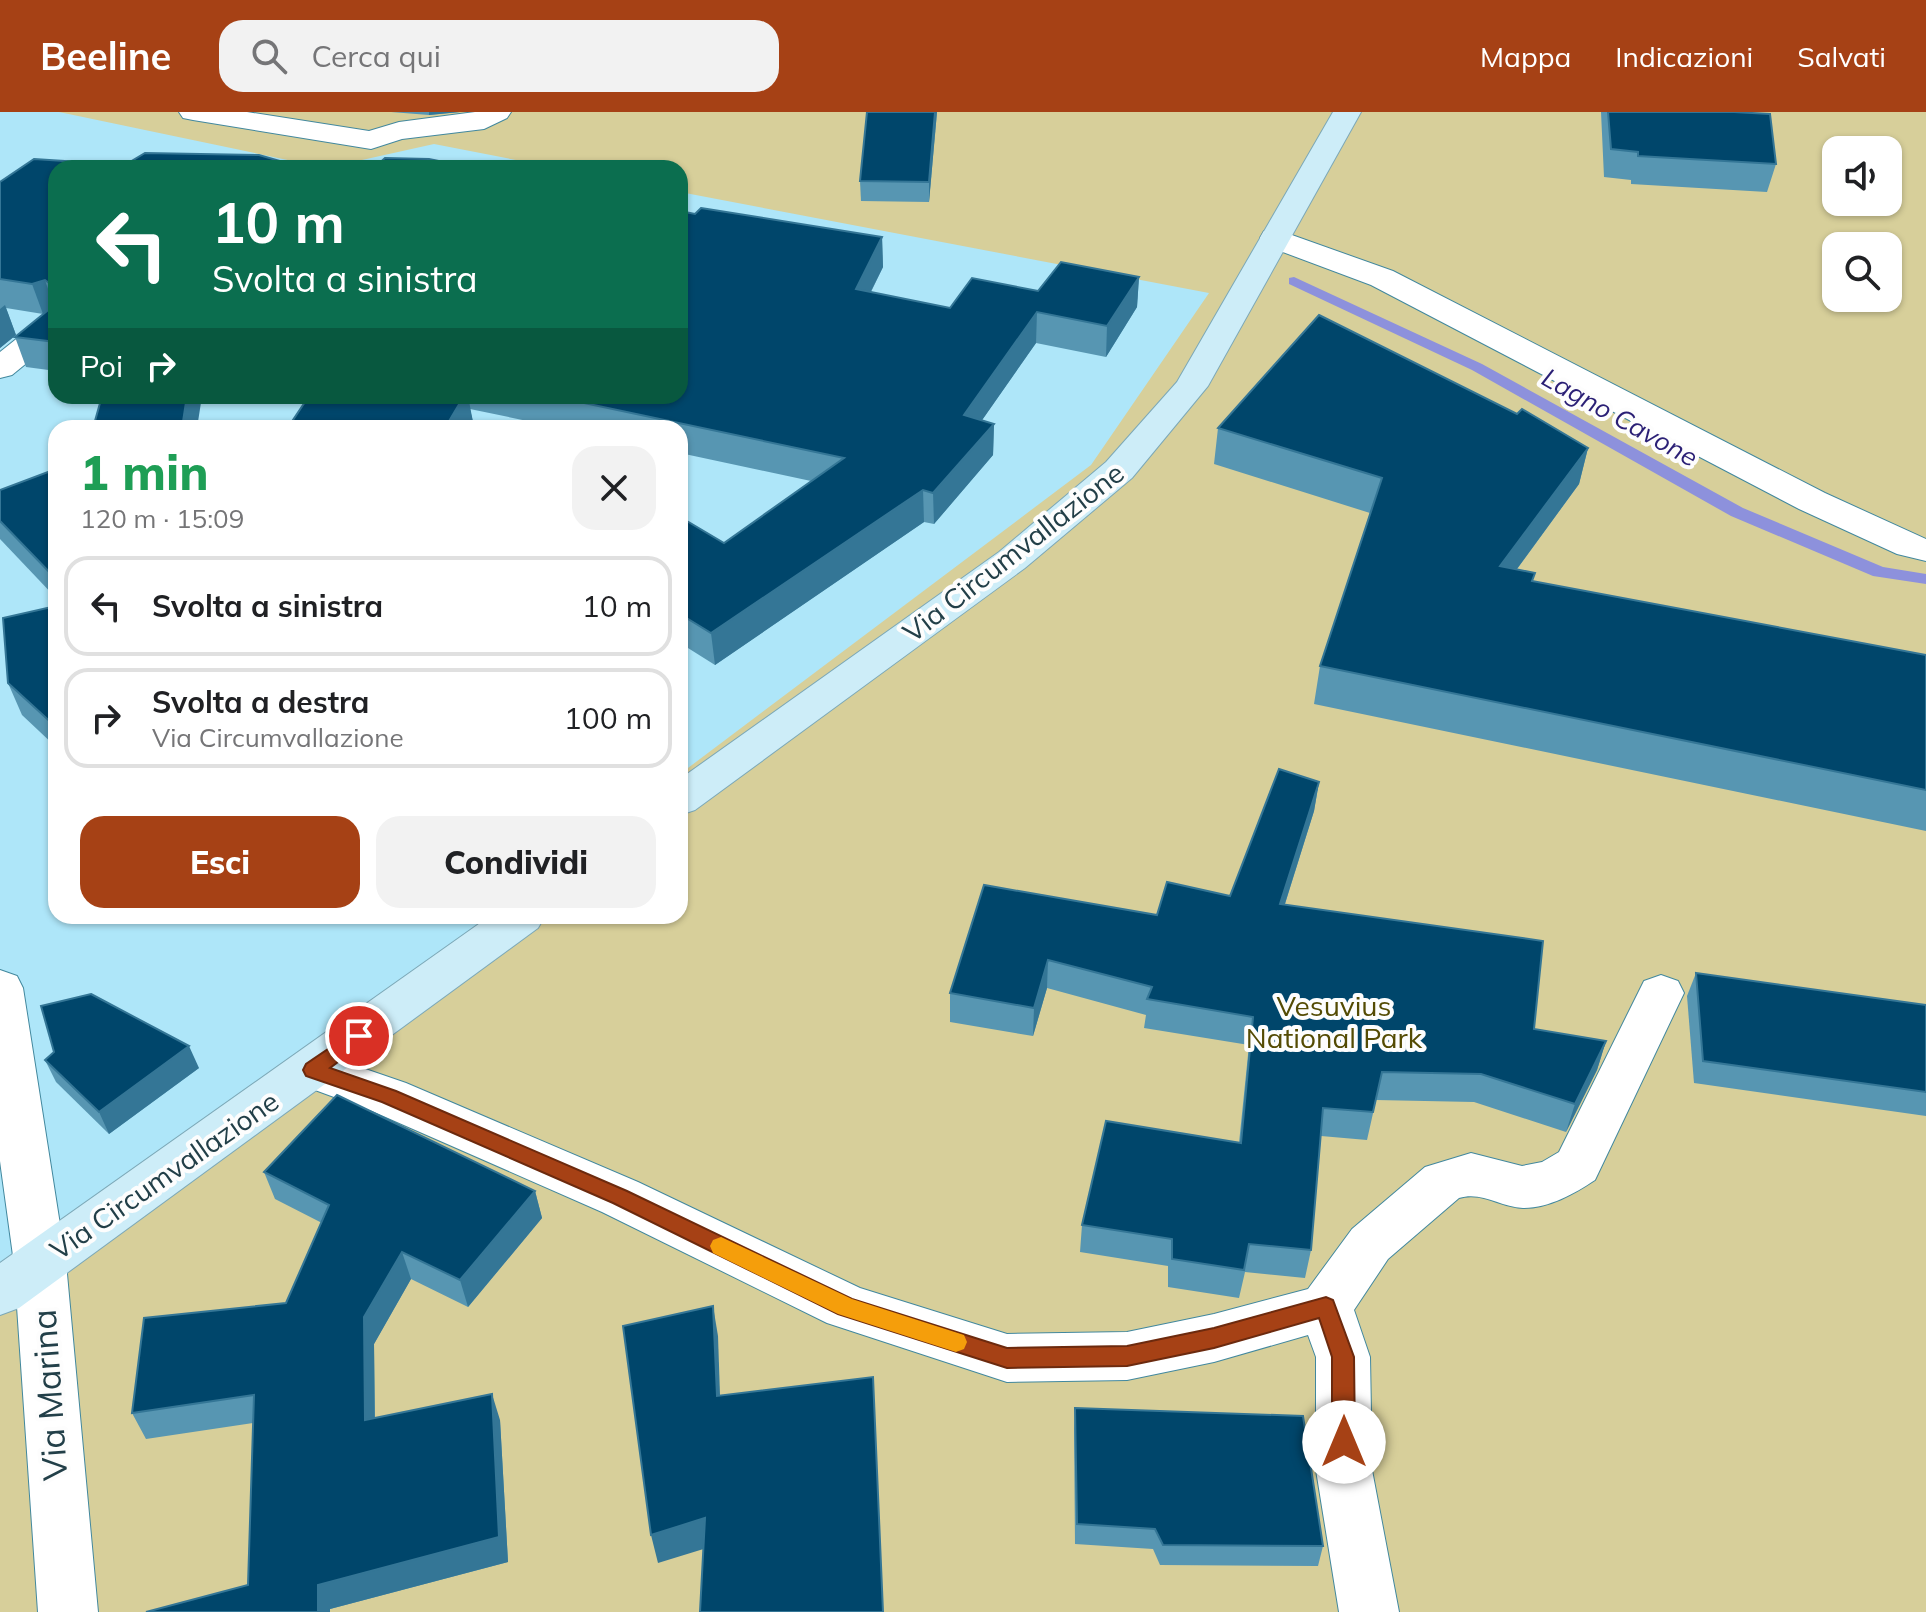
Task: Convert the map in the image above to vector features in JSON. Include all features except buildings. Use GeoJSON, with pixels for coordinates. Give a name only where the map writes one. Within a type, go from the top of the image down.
{"type":"FeatureCollection","features":[{"type":"Feature","properties":{"kind":"main road","name":"Via Circumvallazione"},"geometry":{"type":"LineString","coordinates":[[688,794],[1012,560],[1119,470],[1191,386],[1347,112]]}},
{"type":"Feature","properties":{"kind":"main road","name":"Via Circumvallazione"},"geometry":{"type":"LineString","coordinates":[[20,1278],[313,1070],[511,924]]}},
{"type":"Feature","properties":{"kind":"street"},"geometry":{"type":"LineString","coordinates":[[193,112],[371,140],[399,131],[474,123],[497,112]]}},
{"type":"Feature","properties":{"kind":"street"},"geometry":{"type":"LineString","coordinates":[[354,160],[371,140]]}},
{"type":"Feature","properties":{"kind":"street"},"geometry":{"type":"LineString","coordinates":[[1269,250],[1382,278],[1812,501],[1910,546],[1926,550]]}},
{"type":"Feature","properties":{"kind":"street"},"geometry":{"type":"LineString","coordinates":[[13,321],[48,325]]}},
{"type":"Feature","properties":{"kind":"street"},"geometry":{"type":"LineString","coordinates":[[0,368],[48,330]]}},
{"type":"Feature","properties":{"kind":"street","name":"Via Marina"},"geometry":{"type":"LineString","coordinates":[[0,988],[20,1278],[68,1612]]}},
{"type":"Feature","properties":{"kind":"street"},"geometry":{"type":"LineString","coordinates":[[313,1070],[389,1097],[620,1197],[846,1307],[1007,1358],[1127,1356],[1214,1338],[1326,1307],[1370,1244],[1443,1182],[1471,1174],[1522,1187],[1554,1181],[1577,1166],[1661,993]]}},
{"type":"Feature","properties":{"kind":"street"},"geometry":{"type":"LineString","coordinates":[[1326,1307],[1343,1357],[1344,1470],[1369,1612]]}},
{"type":"Feature","properties":{"kind":"green space","name":"Vesuvius National Park"},"geometry":{"type":"Polygon","coordinates":[[[59,112],[1926,112],[1926,1612],[0,1612],[0,1272],[480,924],[688,924],[688,768],[1091,465],[1209,293],[688,194],[688,160],[516,160],[434,144],[362,160],[288,160],[59,112]]]}},
{"type":"Feature","properties":{"kind":"waterway","name":"Lagno Cavone"},"geometry":{"type":"LineString","coordinates":[[1294,281],[1477,367],[1737,512],[1879,572],[1926,579]]}},
{"type":"Feature","properties":{"kind":"slow traffic"},"geometry":{"type":"LineString","coordinates":[[721,1246],[846,1307],[956,1342]]}},
{"type":"Feature","properties":{"kind":"route"},"geometry":{"type":"LineString","coordinates":[[359,1036],[313,1070],[389,1097],[620,1197],[846,1307],[1007,1358],[1127,1356],[1214,1338],[1326,1307],[1343,1357],[1344,1442]]}}]}
